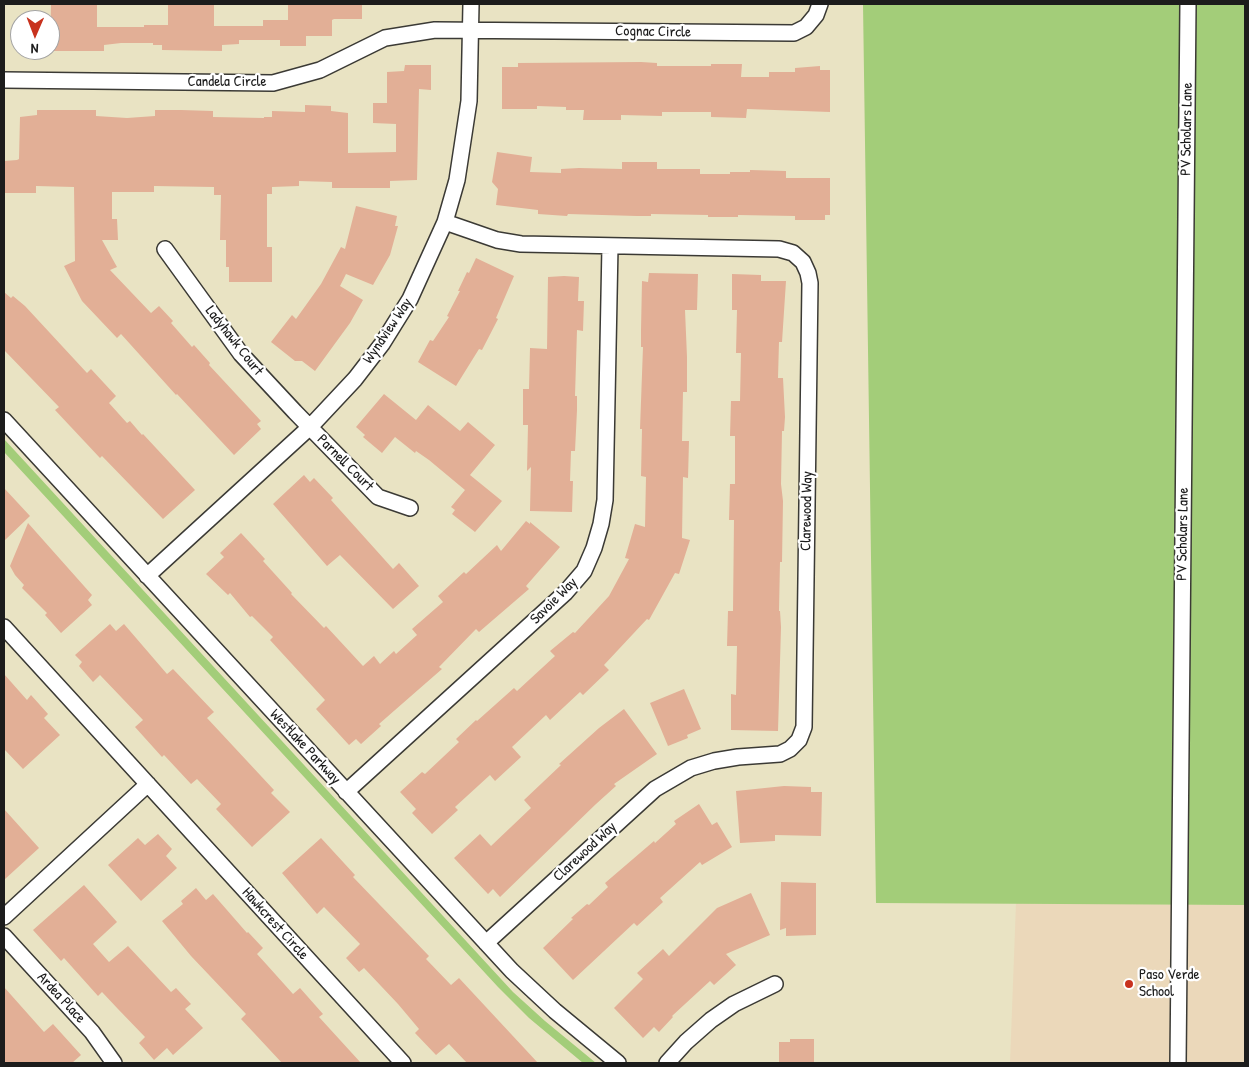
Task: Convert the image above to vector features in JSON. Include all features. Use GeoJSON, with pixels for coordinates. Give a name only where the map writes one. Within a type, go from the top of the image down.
{"type":"FeatureCollection","features":[{"type":"Feature","properties":{"kind":"street","name":"Wyndview Way"},"geometry":{"type":"LineString","coordinates":[[147,576],[310,427],[355,379],[382,344],[410,299],[445,222],[457,180],[469,101],[471,4]]}},
{"type":"Feature","properties":{"kind":"street","name":"Cognac Circle"},"geometry":{"type":"LineString","coordinates":[[471,29],[794,33],[806,27],[816,15],[820,4]]}},
{"type":"Feature","properties":{"kind":"street","name":"PV Scholars Lane"},"geometry":{"type":"LineString","coordinates":[[1178,1063],[1188,4]]}},
{"type":"Feature","properties":{"kind":"street","name":"Candela Circle"},"geometry":{"type":"LineString","coordinates":[[4,80],[273,83],[320,70],[385,38],[435,30],[471,29]]}},
{"type":"Feature","properties":{"kind":"street","name":"Clarewood Way"},"geometry":{"type":"LineString","coordinates":[[445,222],[497,240],[521,244],[779,249],[793,254],[803,262],[810,284],[804,727],[799,740],[790,749],[780,754],[738,757],[714,761],[691,768],[655,789],[486,943]]}},
{"type":"Feature","properties":{"kind":"street","name":"Savoie Way"},"geometry":{"type":"LineString","coordinates":[[346,792],[559,599],[584,571],[594,548],[605,500],[610,246]]}},
{"type":"Feature","properties":{"kind":"street","name":"Ladyhawk Court"},"geometry":{"type":"LineString","coordinates":[[165,249],[241,354],[310,427]]}},
{"type":"Feature","properties":{"kind":"street","name":"Westlake Parkway"},"geometry":{"type":"LineString","coordinates":[[4,420],[512,971],[555,1011],[618,1063]]}},
{"type":"Feature","properties":{"kind":"street","name":"Parnell Court"},"geometry":{"type":"LineString","coordinates":[[310,427],[378,497],[410,508]]}},
{"type":"Feature","properties":{"kind":"street","name":"Hawkcrest Circle"},"geometry":{"type":"LineString","coordinates":[[4,627],[403,1063]]}},
{"type":"Feature","properties":{"kind":"street"},"geometry":{"type":"LineString","coordinates":[[4,917],[148,784]]}},
{"type":"Feature","properties":{"kind":"street","name":"Ardea Place"},"geometry":{"type":"LineString","coordinates":[[4,936],[92,1032],[114,1063]]}},
{"type":"Feature","properties":{"kind":"street"},"geometry":{"type":"LineString","coordinates":[[667,1063],[686,1042],[711,1020],[734,1004],[775,984]]}},
{"type":"Feature","properties":{"kind":"shaded area","name":"Paso Verde School"},"geometry":{"type":"Polygon","coordinates":[[[1016,903],[1245,905],[1245,1063],[1010,1063],[1016,903]]]}},
{"type":"Feature","properties":{"kind":"green space"},"geometry":{"type":"Polygon","coordinates":[[[863,4],[1245,4],[1245,905],[876,903],[863,4]]]}},
{"type":"Feature","properties":{"kind":"green space"},"geometry":{"type":"Polygon","coordinates":[[[4,439],[513,992],[596,1063],[583,1063],[529,1018],[498,987],[4,452],[4,439]]]}},
{"type":"Feature","properties":{"kind":"building"},"geometry":{"type":"Polygon","coordinates":[[[51,4],[97,4],[97,27],[168,25],[168,4],[214,4],[214,26],[263,26],[263,20],[288,20],[288,4],[362,4],[362,19],[334,19],[332,20],[332,36],[306,36],[306,46],[280,46],[280,40],[239,40],[239,44],[222,45],[222,51],[162,50],[162,45],[153,45],[153,43],[121,43],[104,45],[104,51],[60,51],[60,10],[51,10],[51,4]]]}},
{"type":"Feature","properties":{"kind":"building"},"geometry":{"type":"Polygon","coordinates":[[[518,63],[657,63],[657,66],[742,64],[741,77],[769,77],[769,72],[795,72],[795,68],[820,66],[820,70],[830,70],[830,112],[747,109],[746,118],[711,117],[711,112],[662,112],[662,116],[621,115],[621,120],[583,120],[584,110],[566,110],[566,107],[537,106],[537,109],[502,109],[502,67],[518,67],[518,63]]]}},
{"type":"Feature","properties":{"kind":"building"},"geometry":{"type":"Polygon","coordinates":[[[405,65],[431,65],[431,90],[419,89],[417,180],[390,181],[390,188],[332,188],[332,182],[299,181],[299,186],[272,187],[272,194],[267,194],[267,247],[272,247],[272,282],[229,282],[229,267],[226,267],[226,240],[220,240],[221,195],[214,195],[214,187],[154,186],[154,192],[112,192],[112,219],[117,219],[118,240],[102,240],[117,267],[110,270],[151,313],[159,306],[173,321],[171,323],[192,347],[194,345],[210,363],[209,365],[261,421],[257,424],[261,429],[234,455],[121,334],[117,338],[82,301],[64,266],[75,261],[74,187],[36,186],[36,193],[4,193],[4,161],[19,159],[20,117],[37,115],[37,110],[96,110],[96,116],[127,118],[155,116],[155,110],[181,110],[213,111],[213,117],[264,118],[272,117],[272,111],[305,112],[305,105],[331,106],[331,111],[348,113],[348,153],[396,152],[396,124],[373,123],[373,103],[387,103],[387,72],[404,71],[405,65]]]}},
{"type":"Feature","properties":{"kind":"building"},"geometry":{"type":"Polygon","coordinates":[[[497,152],[532,157],[530,172],[561,173],[561,169],[579,168],[622,169],[622,162],[657,162],[657,169],[700,169],[700,174],[730,174],[730,172],[750,172],[750,170],[786,171],[786,178],[830,178],[830,215],[825,215],[825,220],[795,220],[795,216],[738,215],[738,217],[708,217],[708,215],[651,214],[651,216],[637,216],[568,214],[567,216],[538,214],[538,210],[496,205],[498,189],[492,182],[497,152]]]}},
{"type":"Feature","properties":{"kind":"building"},"geometry":{"type":"Polygon","coordinates":[[[356,206],[397,216],[395,226],[398,226],[390,255],[373,285],[346,274],[340,286],[363,300],[350,323],[315,371],[302,361],[295,361],[271,342],[292,315],[296,319],[321,284],[341,247],[345,249],[356,206]]]}},
{"type":"Feature","properties":{"kind":"building"},"geometry":{"type":"Polygon","coordinates":[[[476,258],[514,276],[496,318],[498,319],[482,350],[479,349],[456,386],[418,362],[430,340],[433,341],[449,317],[447,316],[460,291],[458,291],[476,258]]]}},
{"type":"Feature","properties":{"kind":"building"},"geometry":{"type":"Polygon","coordinates":[[[649,273],[698,274],[697,310],[685,310],[687,392],[683,392],[682,441],[689,441],[688,478],[683,477],[682,538],[690,540],[679,574],[675,573],[649,620],[647,619],[604,665],[609,670],[583,695],[580,692],[550,720],[546,715],[512,747],[521,757],[495,781],[490,775],[455,807],[458,810],[432,834],[412,813],[416,809],[400,792],[422,772],[425,774],[459,742],[456,739],[476,720],[514,688],[517,691],[555,656],[550,651],[573,632],[575,633],[609,596],[629,559],[625,558],[635,524],[645,527],[646,477],[641,476],[642,429],[640,429],[643,347],[641,347],[641,330],[642,281],[648,282],[649,273]]]}},
{"type":"Feature","properties":{"kind":"building"},"geometry":{"type":"Polygon","coordinates":[[[732,274],[761,275],[761,281],[786,281],[782,342],[779,342],[778,378],[783,378],[785,417],[784,431],[782,431],[781,484],[783,501],[782,562],[780,562],[779,611],[781,627],[778,731],[731,730],[731,694],[736,695],[737,646],[727,646],[728,611],[733,611],[734,520],[729,520],[730,484],[735,484],[735,436],[730,436],[731,401],[740,401],[741,353],[736,353],[737,310],[732,310],[732,274]]]}},
{"type":"Feature","properties":{"kind":"building"},"geometry":{"type":"Polygon","coordinates":[[[548,277],[579,277],[578,301],[584,301],[583,331],[577,330],[575,396],[577,396],[577,410],[575,451],[571,451],[570,481],[573,481],[572,512],[530,511],[531,467],[527,471],[528,425],[523,425],[523,389],[529,389],[530,348],[547,349],[548,277]]]}},
{"type":"Feature","properties":{"kind":"building"},"geometry":{"type":"Polygon","coordinates":[[[4,292],[11,298],[13,296],[25,306],[87,373],[91,369],[116,396],[109,403],[127,423],[130,421],[143,434],[195,490],[163,519],[102,456],[100,458],[55,410],[59,407],[4,350],[4,292]]]}},
{"type":"Feature","properties":{"kind":"building"},"geometry":{"type":"Polygon","coordinates":[[[384,394],[416,420],[428,405],[460,431],[468,422],[495,445],[470,475],[502,501],[475,532],[452,514],[455,510],[451,507],[465,490],[429,460],[416,451],[415,453],[395,437],[382,453],[363,437],[365,435],[356,427],[384,394]]]}},
{"type":"Feature","properties":{"kind":"building"},"geometry":{"type":"Polygon","coordinates":[[[304,475],[310,482],[314,478],[333,498],[331,500],[393,569],[399,563],[419,586],[393,609],[340,555],[327,566],[273,504],[304,475]]]}},
{"type":"Feature","properties":{"kind":"building"},"geometry":{"type":"Polygon","coordinates":[[[4,488],[30,516],[4,541],[4,488]]]}},
{"type":"Feature","properties":{"kind":"building"},"geometry":{"type":"Polygon","coordinates":[[[526,521],[530,524],[530,522],[560,547],[526,586],[529,589],[479,632],[476,629],[439,667],[442,669],[379,724],[381,726],[361,744],[356,739],[349,745],[316,709],[325,700],[270,640],[273,637],[252,616],[250,617],[230,593],[228,595],[206,574],[224,557],[220,553],[241,533],[265,559],[263,561],[291,594],[324,628],[326,626],[363,666],[374,656],[380,664],[394,651],[396,654],[417,635],[412,629],[443,602],[438,596],[464,572],[466,574],[497,545],[501,551],[526,521]]]}},
{"type":"Feature","properties":{"kind":"building"},"geometry":{"type":"Polygon","coordinates":[[[28,523],[92,595],[88,600],[92,605],[61,633],[45,615],[47,613],[22,588],[24,585],[10,566],[28,523]]]}},
{"type":"Feature","properties":{"kind":"building"},"geometry":{"type":"Polygon","coordinates":[[[110,624],[116,631],[124,624],[167,674],[173,669],[214,712],[207,718],[274,790],[271,793],[290,812],[252,847],[216,809],[221,804],[197,779],[191,784],[164,755],[162,757],[135,727],[143,720],[100,675],[93,682],[79,666],[82,662],[75,655],[110,624]]]}},
{"type":"Feature","properties":{"kind":"building"},"geometry":{"type":"Polygon","coordinates":[[[4,674],[27,700],[31,695],[48,714],[44,718],[60,735],[23,769],[4,749],[4,674]]]}},
{"type":"Feature","properties":{"kind":"building"},"geometry":{"type":"Polygon","coordinates":[[[684,689],[701,729],[687,735],[688,738],[668,746],[650,703],[684,689]]]}},
{"type":"Feature","properties":{"kind":"building"},"geometry":{"type":"Polygon","coordinates":[[[624,709],[657,754],[614,784],[616,786],[500,897],[493,889],[488,894],[454,858],[480,834],[491,846],[531,808],[524,800],[561,765],[559,764],[599,728],[624,709]]]}},
{"type":"Feature","properties":{"kind":"building"},"geometry":{"type":"Polygon","coordinates":[[[784,786],[811,787],[811,792],[822,792],[821,836],[775,835],[775,841],[740,843],[736,791],[784,786]]]}},
{"type":"Feature","properties":{"kind":"building"},"geometry":{"type":"Polygon","coordinates":[[[699,804],[712,825],[717,822],[732,847],[702,865],[700,862],[660,898],[663,902],[637,926],[634,923],[573,980],[543,948],[573,919],[571,918],[587,904],[589,905],[608,887],[605,883],[654,841],[655,843],[676,824],[674,821],[699,804]]]}},
{"type":"Feature","properties":{"kind":"building"},"geometry":{"type":"Polygon","coordinates":[[[4,809],[39,848],[4,880],[4,809]]]}},
{"type":"Feature","properties":{"kind":"building"},"geometry":{"type":"Polygon","coordinates":[[[158,834],[172,849],[166,856],[177,868],[141,901],[108,865],[138,838],[145,845],[158,834]]]}},
{"type":"Feature","properties":{"kind":"building"},"geometry":{"type":"Polygon","coordinates":[[[321,838],[355,875],[353,877],[429,956],[426,959],[451,985],[459,978],[538,1063],[467,1063],[449,1044],[436,1055],[415,1033],[419,1029],[398,1004],[364,968],[359,972],[346,958],[360,944],[324,907],[317,914],[282,873],[321,838]]]}},
{"type":"Feature","properties":{"kind":"building"},"geometry":{"type":"Polygon","coordinates":[[[781,882],[816,883],[816,935],[786,936],[786,928],[780,930],[781,882]]]}},
{"type":"Feature","properties":{"kind":"building"},"geometry":{"type":"Polygon","coordinates":[[[84,885],[117,922],[93,944],[109,962],[128,946],[171,992],[176,988],[191,1004],[185,1009],[203,1028],[173,1055],[167,1048],[154,1060],[139,1043],[145,1037],[102,992],[98,996],[64,958],[61,961],[33,930],[84,885]]]}},
{"type":"Feature","properties":{"kind":"building"},"geometry":{"type":"Polygon","coordinates":[[[196,888],[206,900],[213,894],[247,933],[263,948],[257,954],[293,994],[300,988],[323,1014],[319,1017],[361,1063],[282,1063],[241,1019],[246,1014],[191,956],[162,921],[183,904],[181,901],[196,888]]]}},
{"type":"Feature","properties":{"kind":"building"},"geometry":{"type":"Polygon","coordinates":[[[751,893],[770,935],[726,954],[736,965],[714,985],[710,981],[672,1016],[659,1032],[654,1027],[643,1038],[614,1008],[643,979],[637,973],[663,949],[669,956],[717,908],[751,893]]]}},
{"type":"Feature","properties":{"kind":"building"},"geometry":{"type":"Polygon","coordinates":[[[4,987],[44,1032],[53,1024],[81,1055],[72,1063],[4,1063],[4,987]]]}},
{"type":"Feature","properties":{"kind":"building"},"geometry":{"type":"Polygon","coordinates":[[[790,1039],[814,1039],[814,1063],[779,1063],[779,1042],[790,1042],[790,1039]]]}},
{"type":"Feature","properties":{"kind":"place","name":"Paso Verde School"},"geometry":{"type":"Point","coordinates":[1129,984]}}]}
